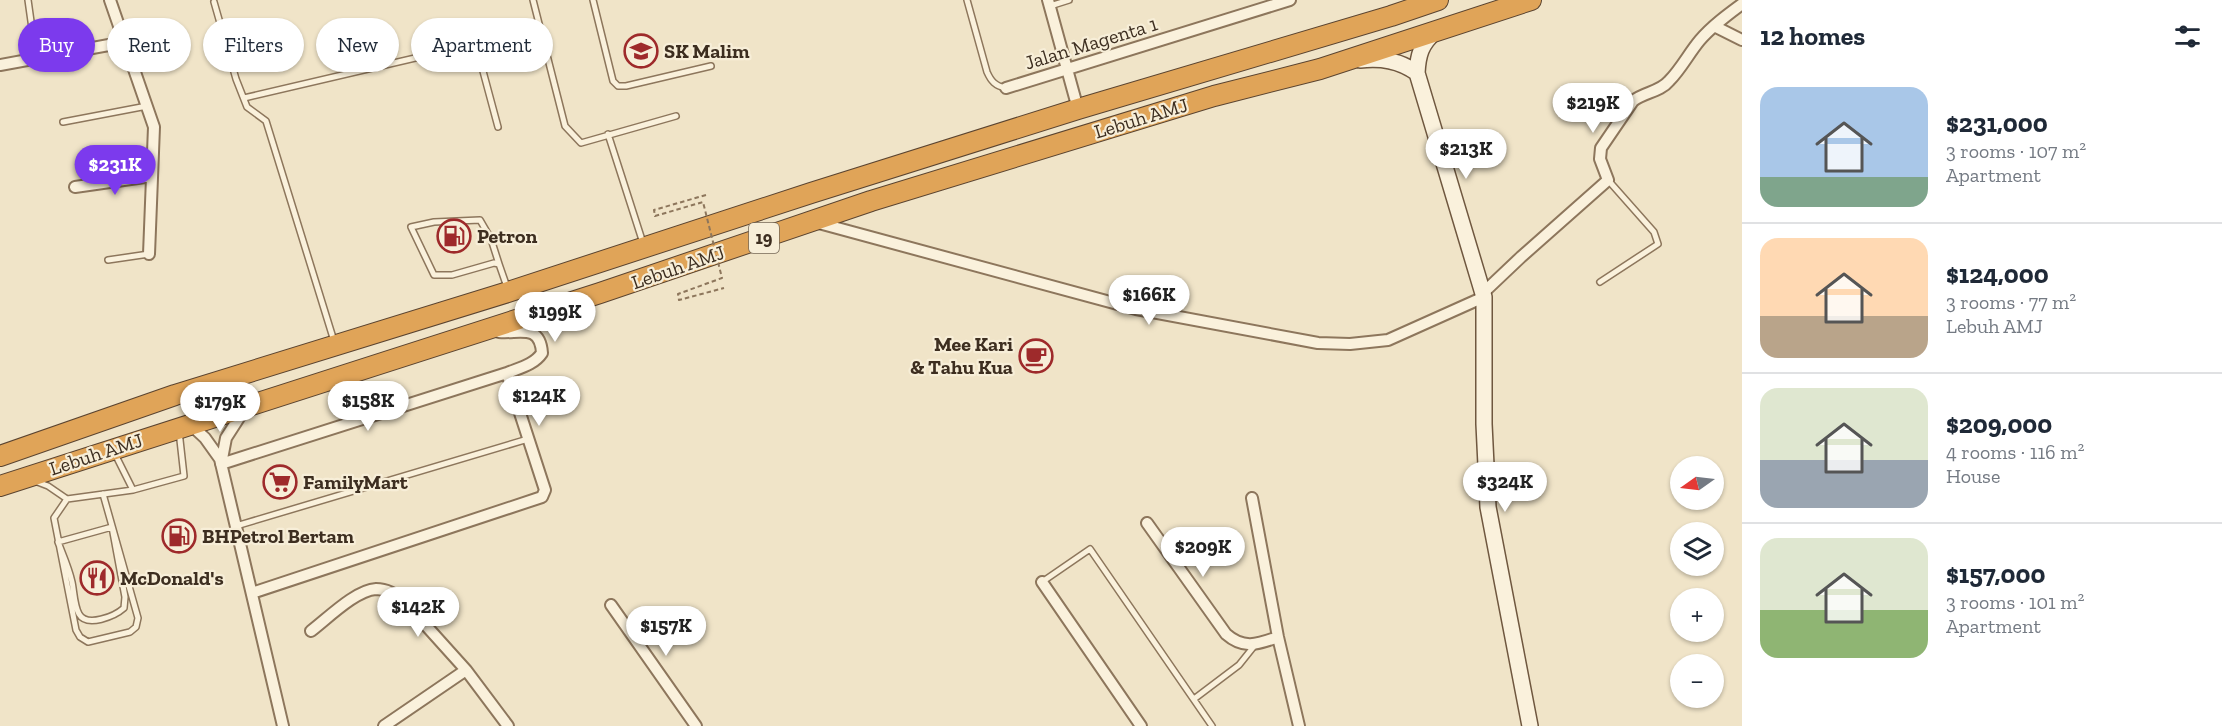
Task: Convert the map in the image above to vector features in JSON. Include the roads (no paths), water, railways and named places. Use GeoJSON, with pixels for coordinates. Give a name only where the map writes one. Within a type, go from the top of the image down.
{"type":"FeatureCollection","features":[{"type":"Feature","properties":{"kind":"highway","name":"Lebuh AMJ"},"geometry":{"type":"LineString","coordinates":[[0,456],[175,395],[508,292],[1078,109],[1369,23],[1438,0]]}},
{"type":"Feature","properties":{"kind":"highway","name":"Lebuh AMJ"},"geometry":{"type":"LineString","coordinates":[[0,486],[675,268],[871,201],[1191,103],[1344,61],[1531,0]]}},
{"type":"Feature","properties":{"kind":"street"},"geometry":{"type":"LineString","coordinates":[[110,0],[116,18]]}},
{"type":"Feature","properties":{"kind":"street","name":"Jalan Magenta 1"},"geometry":{"type":"LineString","coordinates":[[1005,88],[1290,0]]}},
{"type":"Feature","properties":{"kind":"street"},"geometry":{"type":"LineString","coordinates":[[1049,3],[1078,109]]}},
{"type":"Feature","properties":{"kind":"street"},"geometry":{"type":"LineString","coordinates":[[812,221],[1136,309],[1318,343],[1350,344],[1388,340],[1484,295],[1521,257],[1608,180],[1600,159],[1601,147],[1633,101],[1668,83],[1698,42],[1713,26],[1742,4]]}},
{"type":"Feature","properties":{"kind":"street"},"geometry":{"type":"LineString","coordinates":[[1713,26],[1742,40]]}},
{"type":"Feature","properties":{"kind":"street"},"geometry":{"type":"LineString","coordinates":[[1437,30],[1421,48],[1417,73],[1484,295],[1484,424],[1488,507],[1530,726]]}},
{"type":"Feature","properties":{"kind":"street"},"geometry":{"type":"LineString","coordinates":[[1344,61],[1367,59],[1394,61],[1406,65],[1417,73]]}},
{"type":"Feature","properties":{"kind":"street"},"geometry":{"type":"LineString","coordinates":[[0,64],[18,60]]}},
{"type":"Feature","properties":{"kind":"street"},"geometry":{"type":"LineString","coordinates":[[135,72],[154,127],[150,254]]}},
{"type":"Feature","properties":{"kind":"street"},"geometry":{"type":"LineString","coordinates":[[75,187],[152,176]]}},
{"type":"Feature","properties":{"kind":"street"},"geometry":{"type":"LineString","coordinates":[[221,464],[507,373],[538,359],[542,353],[539,339],[528,332],[503,332],[496,331],[492,327]]}},
{"type":"Feature","properties":{"kind":"street"},"geometry":{"type":"LineString","coordinates":[[252,593],[542,497],[546,490],[507,373]]}},
{"type":"Feature","properties":{"kind":"street"},"geometry":{"type":"LineString","coordinates":[[221,464],[226,438],[237,419],[249,405]]}},
{"type":"Feature","properties":{"kind":"street"},"geometry":{"type":"LineString","coordinates":[[184,425],[210,443],[221,464],[283,726]]}},
{"type":"Feature","properties":{"kind":"street"},"geometry":{"type":"LineString","coordinates":[[1252,498],[1278,637],[1299,726]]}},
{"type":"Feature","properties":{"kind":"street"},"geometry":{"type":"LineString","coordinates":[[1147,523],[1226,634],[1239,644],[1255,645],[1278,637]]}},
{"type":"Feature","properties":{"kind":"street"},"geometry":{"type":"LineString","coordinates":[[1042,582],[1141,726]]}},
{"type":"Feature","properties":{"kind":"street"},"geometry":{"type":"LineString","coordinates":[[311,631],[362,592],[377,589],[390,591],[403,600],[466,670],[508,726]]}},
{"type":"Feature","properties":{"kind":"street"},"geometry":{"type":"LineString","coordinates":[[611,605],[696,726]]}},
{"type":"Feature","properties":{"kind":"street"},"geometry":{"type":"LineString","coordinates":[[384,726],[466,670]]}},
{"type":"Feature","properties":{"kind":"lane"},"geometry":{"type":"LineString","coordinates":[[28,0],[31,18]]}},
{"type":"Feature","properties":{"kind":"lane"},"geometry":{"type":"LineString","coordinates":[[533,0],[565,126],[581,143],[676,116]]}},
{"type":"Feature","properties":{"kind":"lane"},"geometry":{"type":"LineString","coordinates":[[593,0],[613,81],[618,86],[711,66]]}},
{"type":"Feature","properties":{"kind":"lane"},"geometry":{"type":"LineString","coordinates":[[967,0],[987,72],[991,81],[1005,88]]}},
{"type":"Feature","properties":{"kind":"lane"},"geometry":{"type":"LineString","coordinates":[[1049,3],[1070,0]]}},
{"type":"Feature","properties":{"kind":"lane"},"geometry":{"type":"LineString","coordinates":[[214,2],[236,79],[247,107],[266,121],[336,345]]}},
{"type":"Feature","properties":{"kind":"lane"},"geometry":{"type":"LineString","coordinates":[[244,98],[458,48],[468,49],[480,60],[498,127]]}},
{"type":"Feature","properties":{"kind":"lane"},"geometry":{"type":"LineString","coordinates":[[63,122],[147,106]]}},
{"type":"Feature","properties":{"kind":"lane"},"geometry":{"type":"LineString","coordinates":[[608,134],[644,248]]}},
{"type":"Feature","properties":{"kind":"lane"},"geometry":{"type":"LineString","coordinates":[[1600,282],[1658,244],[1654,232],[1608,180]]}},
{"type":"Feature","properties":{"kind":"lane"},"geometry":{"type":"LineString","coordinates":[[499,264],[494,263],[452,275],[434,275],[411,227],[434,222],[480,220],[491,239],[508,292]]}},
{"type":"Feature","properties":{"kind":"lane"},"geometry":{"type":"LineString","coordinates":[[108,260],[150,254]]}},
{"type":"Feature","properties":{"kind":"lane"},"geometry":{"type":"LineString","coordinates":[[25,477],[48,486],[67,499],[133,490],[184,476],[184,425]]}},
{"type":"Feature","properties":{"kind":"lane"},"geometry":{"type":"LineString","coordinates":[[236,526],[528,439]]}},
{"type":"Feature","properties":{"kind":"lane"},"geometry":{"type":"LineString","coordinates":[[112,448],[133,490]]}},
{"type":"Feature","properties":{"kind":"lane"},"geometry":{"type":"LineString","coordinates":[[67,499],[54,518],[76,630],[80,637],[88,642],[130,632],[136,627],[138,618],[103,494]]}},
{"type":"Feature","properties":{"kind":"lane"},"geometry":{"type":"LineString","coordinates":[[58,542],[112,527]]}},
{"type":"Feature","properties":{"kind":"lane"},"geometry":{"type":"LineString","coordinates":[[58,542],[72,580],[78,614],[84,620],[90,621],[118,614],[124,608],[125,597],[112,527]]}},
{"type":"Feature","properties":{"kind":"lane"},"geometry":{"type":"LineString","coordinates":[[1042,582],[1090,549],[1211,725]]}},
{"type":"Feature","properties":{"kind":"lane"},"geometry":{"type":"LineString","coordinates":[[1194,699],[1226,676],[1244,660],[1255,645]]}},
{"type":"Feature","properties":{"kind":"place","name":"SK Malim"},"geometry":{"type":"Point","coordinates":[641,51]}},
{"type":"Feature","properties":{"kind":"place","name":"Petron"},"geometry":{"type":"Point","coordinates":[454,236]}},
{"type":"Feature","properties":{"kind":"place","name":"Mee Kari & Tahu Kua"},"geometry":{"type":"Point","coordinates":[1036,356]}},
{"type":"Feature","properties":{"kind":"place","name":"FamilyMart"},"geometry":{"type":"Point","coordinates":[280,482]}},
{"type":"Feature","properties":{"kind":"place","name":"BHPetrol Bertam"},"geometry":{"type":"Point","coordinates":[179,536]}},
{"type":"Feature","properties":{"kind":"place","name":"McDonald's"},"geometry":{"type":"Point","coordinates":[97,578]}}]}
